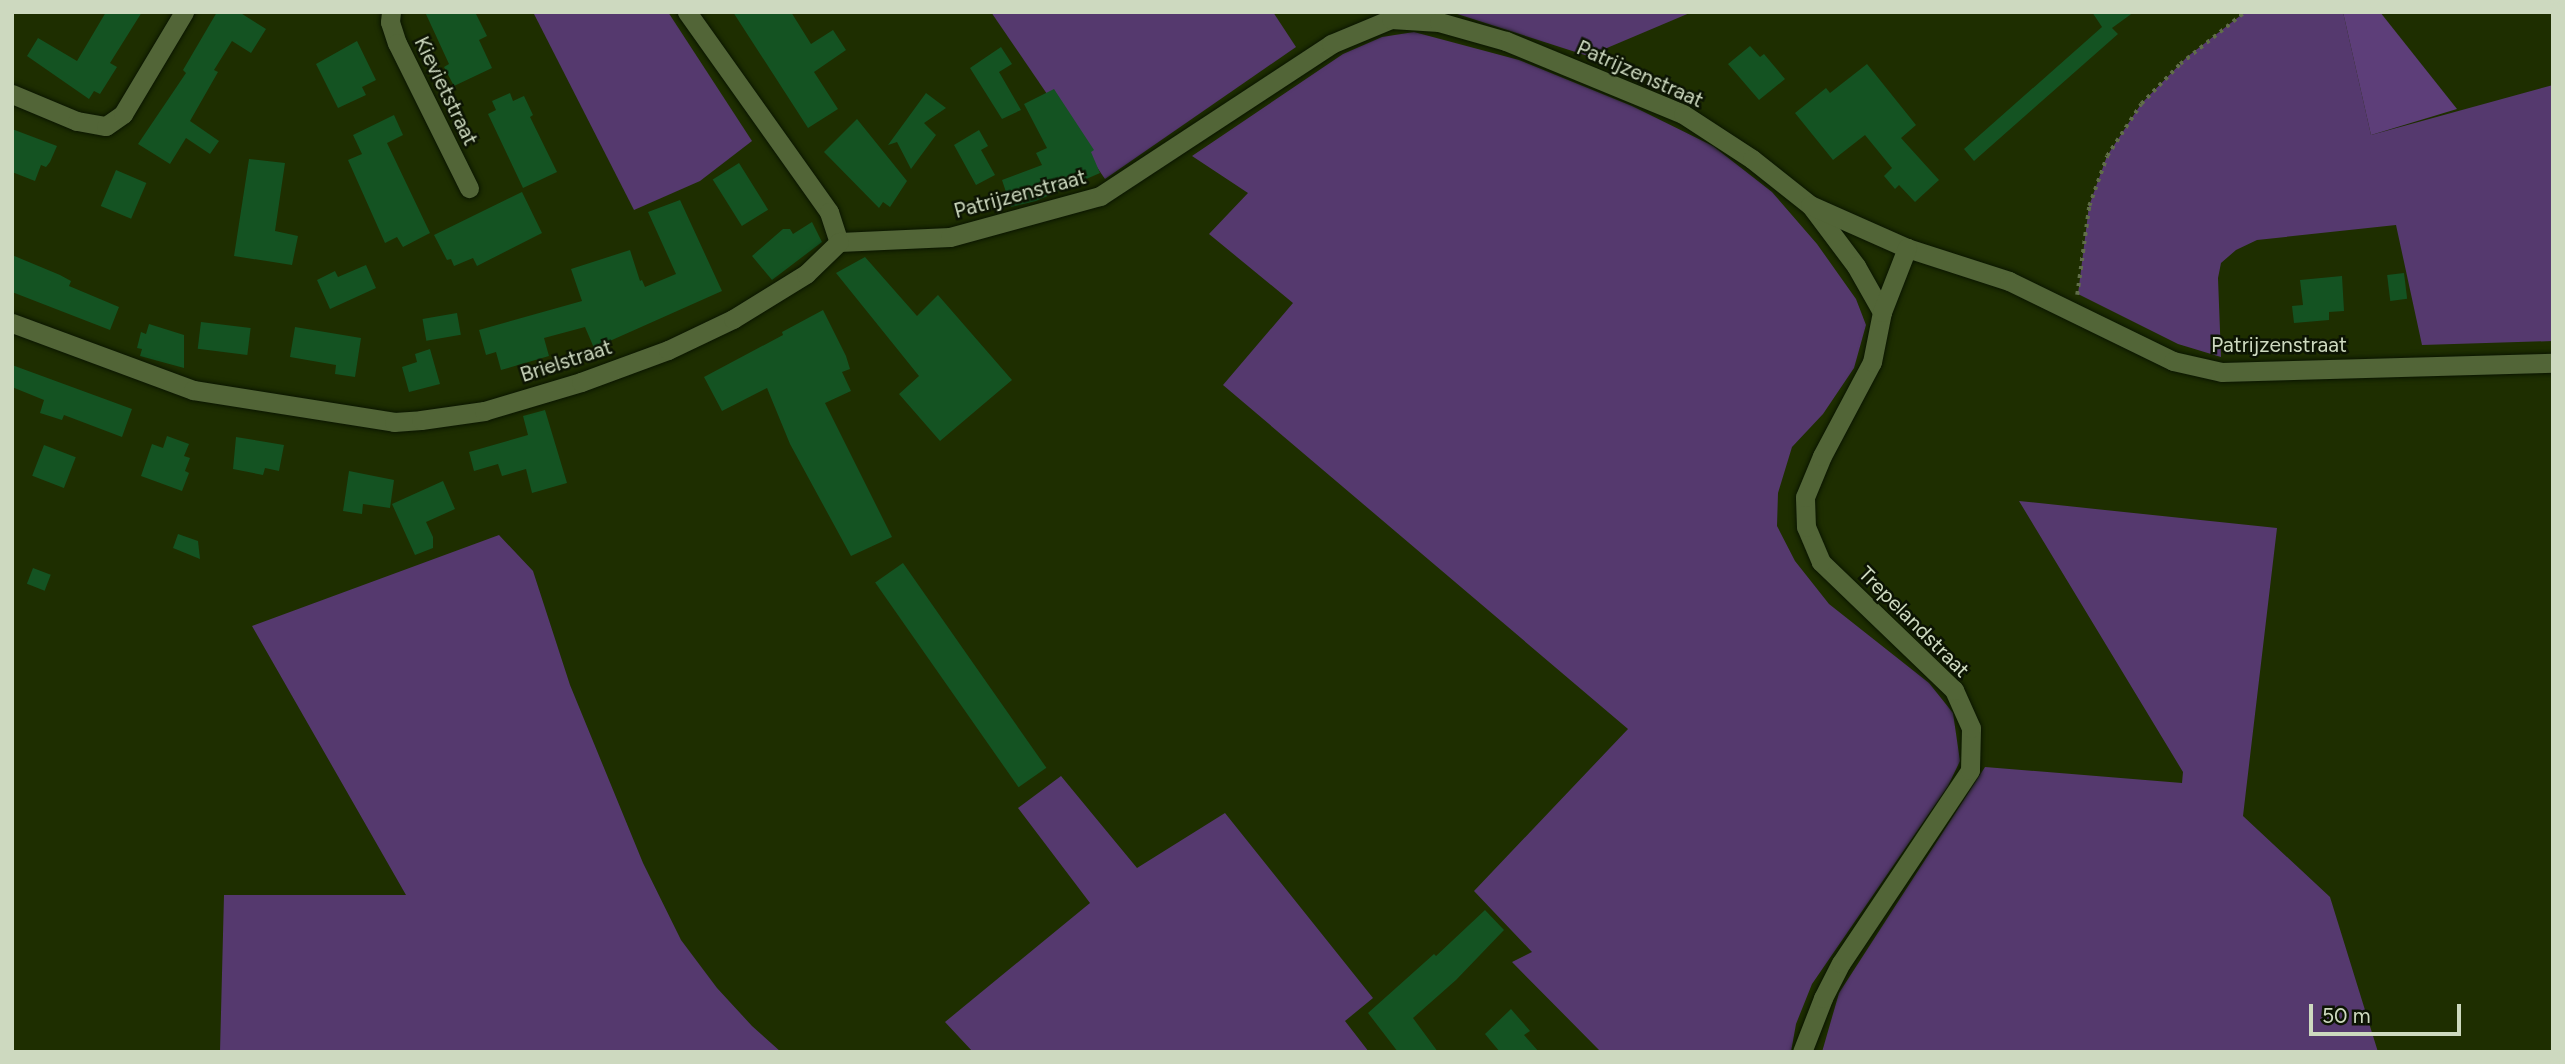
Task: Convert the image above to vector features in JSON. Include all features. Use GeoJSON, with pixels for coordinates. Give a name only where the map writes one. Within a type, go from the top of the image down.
{"type":"FeatureCollection","features":[{"type":"Feature","properties":{"kind":"street"},"geometry":{"type":"LineString","coordinates":[[12,93],[78,121],[106,126],[123,114],[184,12]]}},
{"type":"Feature","properties":{"kind":"street","name":"Kievietstraat"},"geometry":{"type":"LineString","coordinates":[[391,12],[390,22],[397,43],[468,188]]}},
{"type":"Feature","properties":{"kind":"street"},"geometry":{"type":"LineString","coordinates":[[687,12],[829,212],[839,242]]}},
{"type":"Feature","properties":{"kind":"street","name":"Patrijzenstraat"},"geometry":{"type":"LineString","coordinates":[[839,242],[950,237],[1100,196],[1331,44],[1391,19],[1439,22],[1506,41],[1683,114],[1752,159],[1810,205],[1907,248],[2009,281],[2173,361],[2222,372],[2553,363]]}},
{"type":"Feature","properties":{"kind":"street"},"geometry":{"type":"LineString","coordinates":[[1810,205],[1856,266],[1882,312]]}},
{"type":"Feature","properties":{"kind":"street","name":"Brielstraat"},"geometry":{"type":"LineString","coordinates":[[12,323],[193,390],[381,420],[421,420],[484,411],[581,382],[668,350],[733,319],[806,274],[839,242]]}},
{"type":"Feature","properties":{"kind":"street","name":"Trepelandstraat"},"geometry":{"type":"LineString","coordinates":[[1802,1052],[1823,998],[1841,963],[1970,770],[1971,728],[1954,690],[1821,562],[1806,527],[1805,497],[1822,456],[1872,362],[1882,312],[1907,248]]}},
{"type":"Feature","properties":{"kind":"path"},"geometry":{"type":"LineString","coordinates":[[2073,311],[2089,206],[2107,156],[2141,104],[2164,80],[2245,12]]}},
{"type":"Feature","properties":{"kind":"shaded area"},"geometry":{"type":"Polygon","coordinates":[[[533,12],[668,12],[752,141],[700,181],[634,210],[533,12]]]}},
{"type":"Feature","properties":{"kind":"shaded area"},"geometry":{"type":"Polygon","coordinates":[[[991,12],[1273,12],[1296,47],[1105,179],[991,12]]]}},
{"type":"Feature","properties":{"kind":"shaded area"},"geometry":{"type":"Polygon","coordinates":[[[1451,12],[1692,12],[1588,56],[1451,12]]]}},
{"type":"Feature","properties":{"kind":"shaded area"},"geometry":{"type":"Polygon","coordinates":[[[2245,12],[2343,12],[2371,135],[2553,85],[2553,341],[2422,345],[2396,225],[2257,240],[2236,250],[2221,263],[2218,278],[2221,357],[2178,344],[2078,294],[2089,206],[2107,156],[2141,104],[2187,57],[2245,12]]]}},
{"type":"Feature","properties":{"kind":"shaded area"},"geometry":{"type":"Polygon","coordinates":[[[2343,12],[2380,12],[2457,109],[2371,135],[2343,12]]]}},
{"type":"Feature","properties":{"kind":"shaded area"},"geometry":{"type":"Polygon","coordinates":[[[1414,32],[1519,60],[1632,106],[1713,146],[1772,192],[1817,244],[1856,299],[1866,325],[1854,368],[1823,414],[1792,447],[1778,493],[1777,526],[1795,561],[1829,604],[1929,683],[1953,713],[1960,761],[1948,786],[1812,984],[1796,1024],[1791,1052],[1601,1052],[1512,962],[1532,952],[1474,891],[1628,729],[1223,385],[1293,303],[1209,234],[1248,193],[1192,156],[1343,54],[1382,37],[1414,32]]]}},
{"type":"Feature","properties":{"kind":"shaded area"},"geometry":{"type":"Polygon","coordinates":[[[2019,501],[2277,528],[2243,816],[2330,897],[2378,1052],[1822,1052],[1839,993],[1985,767],[2182,783],[2183,772],[2019,501]]]}},
{"type":"Feature","properties":{"kind":"shaded area"},"geometry":{"type":"Polygon","coordinates":[[[499,535],[533,571],[570,685],[643,863],[681,940],[717,988],[752,1026],[781,1052],[220,1052],[224,895],[406,895],[252,626],[499,535]]]}},
{"type":"Feature","properties":{"kind":"shaded area"},"geometry":{"type":"Polygon","coordinates":[[[1061,776],[1137,868],[1225,813],[1373,998],[1345,1021],[1369,1052],[973,1052],[945,1022],[1090,903],[1018,808],[1061,776]]]}},
{"type":"Feature","properties":{"kind":"building"},"geometry":{"type":"Polygon","coordinates":[[[106,12],[142,12],[110,63],[117,67],[100,94],[94,91],[89,99],[27,56],[38,38],[77,61],[106,12]]]}},
{"type":"Feature","properties":{"kind":"building"},"geometry":{"type":"Polygon","coordinates":[[[217,12],[239,12],[266,29],[251,53],[232,41],[214,70],[218,72],[190,121],[219,141],[210,154],[186,138],[170,164],[138,144],[186,73],[183,70],[217,12]]]}},
{"type":"Feature","properties":{"kind":"building"},"geometry":{"type":"Polygon","coordinates":[[[425,12],[475,12],[487,36],[479,40],[492,68],[454,86],[444,67],[449,64],[425,12]]]}},
{"type":"Feature","properties":{"kind":"building"},"geometry":{"type":"Polygon","coordinates":[[[733,12],[791,12],[811,44],[833,30],[846,50],[814,72],[838,109],[808,128],[733,12]]]}},
{"type":"Feature","properties":{"kind":"building"},"geometry":{"type":"Polygon","coordinates":[[[2092,12],[2134,12],[2112,28],[2118,34],[1974,161],[1964,149],[2102,27],[2092,12]]]}},
{"type":"Feature","properties":{"kind":"building"},"geometry":{"type":"Polygon","coordinates":[[[357,41],[376,80],[362,87],[366,95],[338,108],[316,64],[357,41]]]}},
{"type":"Feature","properties":{"kind":"building"},"geometry":{"type":"Polygon","coordinates":[[[1750,46],[1760,57],[1764,54],[1785,79],[1759,100],[1728,64],[1750,46]]]}},
{"type":"Feature","properties":{"kind":"building"},"geometry":{"type":"Polygon","coordinates":[[[1001,47],[1012,64],[999,72],[1021,110],[1002,119],[970,68],[1001,47]]]}},
{"type":"Feature","properties":{"kind":"building"},"geometry":{"type":"Polygon","coordinates":[[[1867,64],[1916,125],[1901,138],[1939,180],[1915,202],[1899,185],[1895,189],[1884,176],[1892,168],[1865,135],[1833,160],[1795,113],[1826,88],[1830,93],[1867,64]]]}},
{"type":"Feature","properties":{"kind":"building"},"geometry":{"type":"Polygon","coordinates":[[[1054,89],[1094,150],[1091,152],[1100,173],[1036,201],[1011,207],[1002,180],[1042,165],[1036,153],[1047,148],[1024,104],[1054,89]]]}},
{"type":"Feature","properties":{"kind":"building"},"geometry":{"type":"Polygon","coordinates":[[[510,93],[513,101],[524,96],[533,115],[530,117],[557,172],[523,188],[488,114],[496,110],[492,101],[510,93]]]}},
{"type":"Feature","properties":{"kind":"building"},"geometry":{"type":"Polygon","coordinates":[[[926,93],[946,108],[924,123],[936,135],[911,169],[897,142],[888,145],[926,93]]]}},
{"type":"Feature","properties":{"kind":"building"},"geometry":{"type":"Polygon","coordinates":[[[394,115],[403,135],[387,143],[430,233],[403,247],[397,237],[385,243],[348,160],[362,154],[353,135],[394,115]]]}},
{"type":"Feature","properties":{"kind":"building"},"geometry":{"type":"Polygon","coordinates":[[[857,119],[907,181],[890,207],[883,202],[879,208],[824,152],[857,119]]]}},
{"type":"Feature","properties":{"kind":"building"},"geometry":{"type":"Polygon","coordinates":[[[12,129],[57,146],[46,167],[41,165],[35,181],[12,172],[12,129]]]}},
{"type":"Feature","properties":{"kind":"building"},"geometry":{"type":"Polygon","coordinates":[[[979,130],[988,146],[981,150],[995,175],[976,185],[954,145],[979,130]]]}},
{"type":"Feature","properties":{"kind":"building"},"geometry":{"type":"Polygon","coordinates":[[[249,159],[285,163],[275,231],[298,236],[292,265],[234,256],[249,159]]]}},
{"type":"Feature","properties":{"kind":"building"},"geometry":{"type":"Polygon","coordinates":[[[739,163],[768,210],[742,226],[713,179],[739,163]]]}},
{"type":"Feature","properties":{"kind":"building"},"geometry":{"type":"Polygon","coordinates":[[[116,170],[146,183],[131,219],[101,206],[116,170]]]}},
{"type":"Feature","properties":{"kind":"building"},"geometry":{"type":"Polygon","coordinates":[[[522,192],[542,233],[477,266],[473,258],[454,266],[451,259],[447,260],[434,235],[522,192]]]}},
{"type":"Feature","properties":{"kind":"building"},"geometry":{"type":"Polygon","coordinates":[[[680,200],[722,291],[594,348],[585,327],[544,338],[549,356],[501,370],[496,352],[486,355],[479,330],[582,301],[571,269],[630,250],[640,281],[642,280],[645,287],[676,274],[648,212],[680,200]]]}},
{"type":"Feature","properties":{"kind":"building"},"geometry":{"type":"Polygon","coordinates":[[[812,222],[822,242],[772,280],[752,256],[783,229],[790,229],[793,234],[812,222]]]}},
{"type":"Feature","properties":{"kind":"building"},"geometry":{"type":"Polygon","coordinates":[[[12,255],[60,275],[71,281],[69,286],[119,307],[110,330],[12,292],[12,255]]]}},
{"type":"Feature","properties":{"kind":"building"},"geometry":{"type":"Polygon","coordinates":[[[865,257],[917,316],[938,295],[1012,380],[940,441],[899,394],[919,376],[836,273],[865,257]]]}},
{"type":"Feature","properties":{"kind":"building"},"geometry":{"type":"Polygon","coordinates":[[[366,265],[376,288],[330,309],[317,280],[335,271],[338,277],[366,265]]]}},
{"type":"Feature","properties":{"kind":"building"},"geometry":{"type":"Polygon","coordinates":[[[2404,273],[2407,299],[2390,301],[2387,275],[2404,273]]]}},
{"type":"Feature","properties":{"kind":"building"},"geometry":{"type":"Polygon","coordinates":[[[2342,276],[2344,311],[2329,312],[2329,320],[2294,323],[2292,306],[2303,305],[2300,280],[2342,276]]]}},
{"type":"Feature","properties":{"kind":"building"},"geometry":{"type":"Polygon","coordinates":[[[823,310],[846,356],[850,369],[842,372],[851,391],[825,403],[892,537],[851,556],[790,444],[767,388],[722,411],[704,377],[783,335],[782,332],[823,310]]]}},
{"type":"Feature","properties":{"kind":"building"},"geometry":{"type":"Polygon","coordinates":[[[457,313],[461,335],[426,341],[423,319],[457,313]]]}},
{"type":"Feature","properties":{"kind":"building"},"geometry":{"type":"Polygon","coordinates":[[[201,322],[251,328],[247,355],[198,349],[201,322]]]}},
{"type":"Feature","properties":{"kind":"building"},"geometry":{"type":"Polygon","coordinates":[[[149,324],[184,335],[184,368],[140,356],[142,349],[137,348],[141,332],[146,334],[149,324]]]}},
{"type":"Feature","properties":{"kind":"building"},"geometry":{"type":"Polygon","coordinates":[[[295,327],[361,338],[355,377],[335,374],[336,365],[290,357],[295,327]]]}},
{"type":"Feature","properties":{"kind":"building"},"geometry":{"type":"Polygon","coordinates":[[[430,349],[440,384],[409,392],[402,367],[417,362],[415,354],[430,349]]]}},
{"type":"Feature","properties":{"kind":"building"},"geometry":{"type":"Polygon","coordinates":[[[12,365],[132,409],[122,437],[64,415],[62,420],[40,413],[44,400],[12,387],[12,365]]]}},
{"type":"Feature","properties":{"kind":"building"},"geometry":{"type":"Polygon","coordinates":[[[545,410],[567,483],[532,493],[526,469],[502,476],[498,464],[474,471],[469,452],[528,435],[523,416],[545,410]]]}},
{"type":"Feature","properties":{"kind":"building"},"geometry":{"type":"Polygon","coordinates":[[[167,436],[189,444],[184,456],[190,458],[185,471],[189,473],[182,491],[141,476],[152,444],[163,448],[167,436]]]}},
{"type":"Feature","properties":{"kind":"building"},"geometry":{"type":"Polygon","coordinates":[[[236,437],[284,445],[279,471],[265,468],[263,475],[233,469],[236,437]]]}},
{"type":"Feature","properties":{"kind":"building"},"geometry":{"type":"Polygon","coordinates":[[[44,445],[76,457],[64,488],[32,476],[44,445]]]}},
{"type":"Feature","properties":{"kind":"building"},"geometry":{"type":"Polygon","coordinates":[[[349,471],[394,480],[390,508],[363,504],[362,514],[343,511],[349,471]]]}},
{"type":"Feature","properties":{"kind":"building"},"geometry":{"type":"Polygon","coordinates":[[[443,481],[455,509],[426,522],[433,537],[433,548],[415,555],[392,504],[443,481]]]}},
{"type":"Feature","properties":{"kind":"building"},"geometry":{"type":"Polygon","coordinates":[[[178,534],[198,541],[200,559],[173,548],[178,534]]]}},
{"type":"Feature","properties":{"kind":"building"},"geometry":{"type":"Polygon","coordinates":[[[903,563],[1046,768],[1019,787],[875,583],[903,563]]]}},
{"type":"Feature","properties":{"kind":"building"},"geometry":{"type":"Polygon","coordinates":[[[33,568],[51,575],[45,591],[27,584],[33,568]]]}},
{"type":"Feature","properties":{"kind":"building"},"geometry":{"type":"Polygon","coordinates":[[[1485,910],[1504,930],[1456,980],[1413,1018],[1438,1052],[1398,1052],[1368,1013],[1434,954],[1436,956],[1485,910]]]}},
{"type":"Feature","properties":{"kind":"building"},"geometry":{"type":"Polygon","coordinates":[[[1511,1009],[1530,1031],[1524,1035],[1539,1052],[1500,1052],[1485,1034],[1511,1009]]]}}]}
